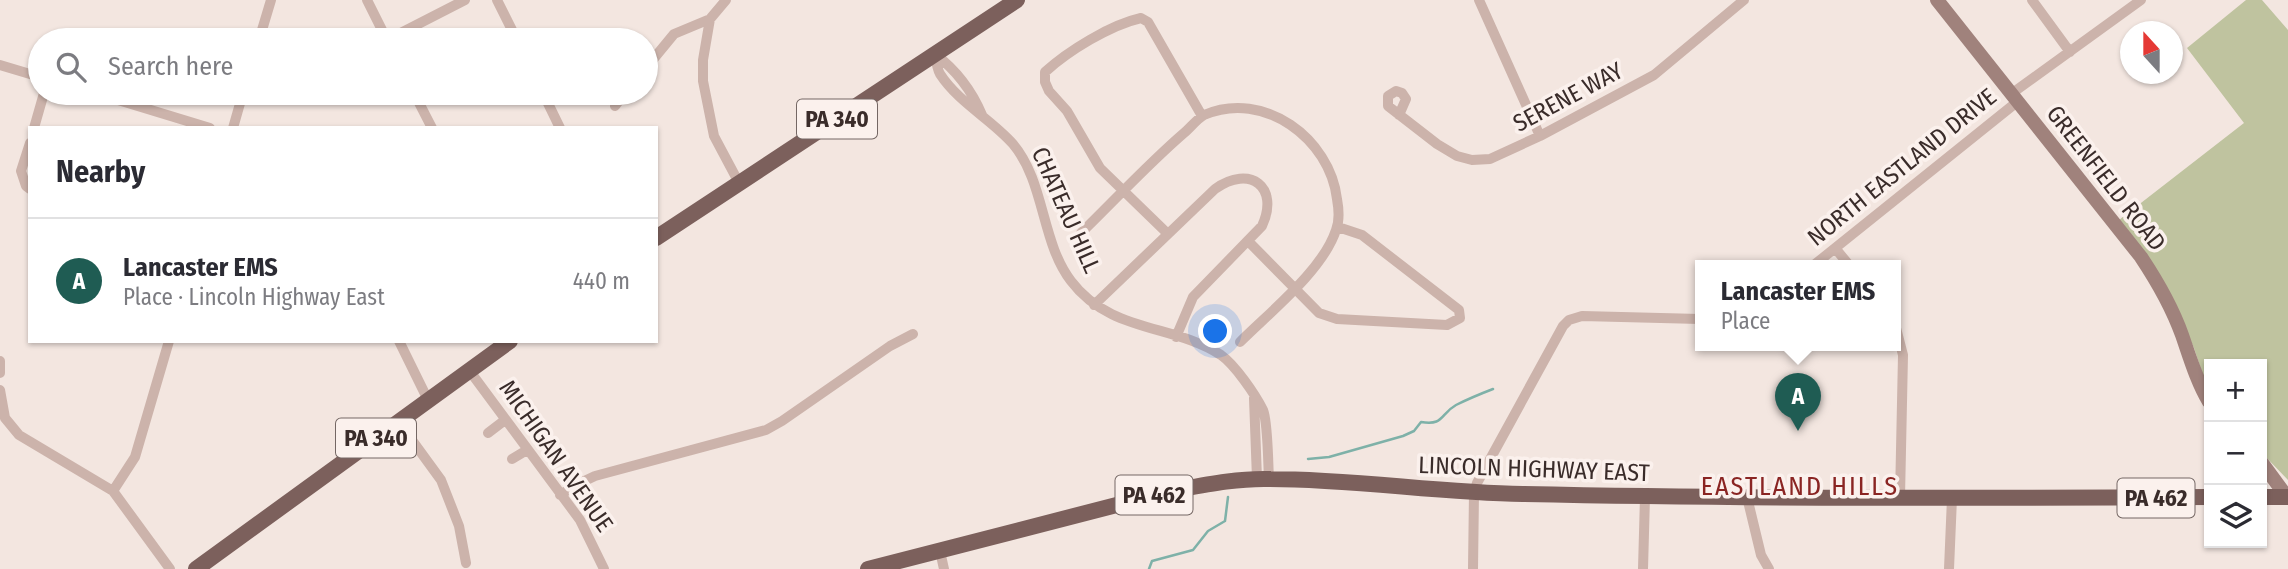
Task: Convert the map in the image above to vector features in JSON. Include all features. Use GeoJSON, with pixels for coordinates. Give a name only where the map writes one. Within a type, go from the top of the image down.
{"type":"FeatureCollection","features":[{"type":"Feature","properties":{"kind":"main road","name":"PA 340"},"geometry":{"type":"LineString","coordinates":[[658,237],[1017,0]]}},
{"type":"Feature","properties":{"kind":"main road","name":"GREENFIELD ROAD"},"geometry":{"type":"LineString","coordinates":[[1937,0],[2141,257],[2158,283],[2204,392]]}},
{"type":"Feature","properties":{"kind":"main road","name":"PA 340"},"geometry":{"type":"LineString","coordinates":[[196,569],[507,343]]}},
{"type":"Feature","properties":{"kind":"main road"},"geometry":{"type":"LineString","coordinates":[[2267,470],[2288,497]]}},
{"type":"Feature","properties":{"kind":"main road","name":"LINCOLN HIGHWAY EAST"},"geometry":{"type":"LineString","coordinates":[[868,569],[1171,491],[1263,479],[1474,493],[1645,497],[2204,497]]}},
{"type":"Feature","properties":{"kind":"main road"},"geometry":{"type":"LineString","coordinates":[[2267,497],[2288,497]]}},
{"type":"Feature","properties":{"kind":"street"},"geometry":{"type":"LineString","coordinates":[[263,28],[271,0]]}},
{"type":"Feature","properties":{"kind":"street"},"geometry":{"type":"LineString","coordinates":[[367,0],[381,28]]}},
{"type":"Feature","properties":{"kind":"street"},"geometry":{"type":"LineString","coordinates":[[410,28],[465,0]]}},
{"type":"Feature","properties":{"kind":"street"},"geometry":{"type":"LineString","coordinates":[[497,0],[511,28]]}},
{"type":"Feature","properties":{"kind":"street"},"geometry":{"type":"LineString","coordinates":[[658,53],[674,34],[710,19],[726,0]]}},
{"type":"Feature","properties":{"kind":"street"},"geometry":{"type":"LineString","coordinates":[[1479,0],[1541,136]]}},
{"type":"Feature","properties":{"kind":"street","name":"SERENE WAY"},"geometry":{"type":"LineString","coordinates":[[1399,115],[1457,156],[1472,160],[1503,155],[1654,75],[1733,4],[1744,0]]}},
{"type":"Feature","properties":{"kind":"street"},"geometry":{"type":"LineString","coordinates":[[2032,0],[2070,52]]}},
{"type":"Feature","properties":{"kind":"street","name":"NORTH EASTLAND DRIVE"},"geometry":{"type":"LineString","coordinates":[[1820,260],[2070,52],[2141,0]]}},
{"type":"Feature","properties":{"kind":"street"},"geometry":{"type":"LineString","coordinates":[[1168,234],[1100,168],[1067,111],[1049,91],[1045,72],[1057,60],[1096,38],[1141,18],[1148,22],[1202,116]]}},
{"type":"Feature","properties":{"kind":"street"},"geometry":{"type":"LineString","coordinates":[[710,19],[702,70],[709,119],[722,156],[739,183]]}},
{"type":"Feature","properties":{"kind":"street","name":"CHATEAU HILL"},"geometry":{"type":"LineString","coordinates":[[935,54],[939,73],[968,106],[983,116],[1013,145],[1023,159],[1056,251],[1069,279],[1094,305],[1136,325],[1206,347],[1223,356],[1242,377],[1254,397],[1263,479]]}},
{"type":"Feature","properties":{"kind":"street"},"geometry":{"type":"LineString","coordinates":[[0,65],[28,73]]}},
{"type":"Feature","properties":{"kind":"street"},"geometry":{"type":"LineString","coordinates":[[35,126],[41,105]]}},
{"type":"Feature","properties":{"kind":"street"},"geometry":{"type":"LineString","coordinates":[[134,105],[203,126]]}},
{"type":"Feature","properties":{"kind":"street"},"geometry":{"type":"LineString","coordinates":[[234,126],[240,105]]}},
{"type":"Feature","properties":{"kind":"street"},"geometry":{"type":"LineString","coordinates":[[420,105],[431,126]]}},
{"type":"Feature","properties":{"kind":"street"},"geometry":{"type":"LineString","coordinates":[[549,105],[559,126]]}},
{"type":"Feature","properties":{"kind":"street"},"geometry":{"type":"LineString","coordinates":[[1081,233],[1202,116],[1234,109],[1252,109],[1291,123],[1321,153],[1331,171],[1338,203],[1338,227],[1330,247],[1295,288],[1240,342]]}},
{"type":"Feature","properties":{"kind":"street"},"geometry":{"type":"LineString","coordinates":[[28,148],[21,171],[28,188]]}},
{"type":"Feature","properties":{"kind":"street"},"geometry":{"type":"LineString","coordinates":[[1094,305],[1215,189],[1239,176],[1251,179],[1261,187],[1267,197],[1268,213],[1262,226],[1193,297],[1176,338]]}},
{"type":"Feature","properties":{"kind":"street"},"geometry":{"type":"LineString","coordinates":[[1248,241],[1319,313],[1337,319],[1447,326],[1456,323],[1460,318],[1459,310],[1362,235],[1338,227]]}},
{"type":"Feature","properties":{"kind":"street"},"geometry":{"type":"LineString","coordinates":[[1835,248],[1845,260]]}},
{"type":"Feature","properties":{"kind":"street"},"geometry":{"type":"LineString","coordinates":[[1473,569],[1474,493],[1480,475],[1563,326],[1569,320],[1582,316],[1695,319]]}},
{"type":"Feature","properties":{"kind":"street"},"geometry":{"type":"LineString","coordinates":[[561,495],[595,476],[766,430],[890,346],[913,334]]}},
{"type":"Feature","properties":{"kind":"street"},"geometry":{"type":"LineString","coordinates":[[113,491],[135,457],[168,343]]}},
{"type":"Feature","properties":{"kind":"street"},"geometry":{"type":"LineString","coordinates":[[400,343],[428,400]]}},
{"type":"Feature","properties":{"kind":"street"},"geometry":{"type":"LineString","coordinates":[[1900,497],[1901,347]]}},
{"type":"Feature","properties":{"kind":"street"},"geometry":{"type":"LineString","coordinates":[[0,361],[0,380]]}},
{"type":"Feature","properties":{"kind":"street","name":"MICHIGAN AVENUE"},"geometry":{"type":"LineString","coordinates":[[469,370],[590,536],[604,569]]}},
{"type":"Feature","properties":{"kind":"street"},"geometry":{"type":"LineString","coordinates":[[0,390],[5,418],[19,435],[113,491],[170,569]]}},
{"type":"Feature","properties":{"kind":"street"},"geometry":{"type":"LineString","coordinates":[[488,433],[505,420]]}},
{"type":"Feature","properties":{"kind":"street"},"geometry":{"type":"LineString","coordinates":[[398,421],[441,480],[458,524],[466,562]]}},
{"type":"Feature","properties":{"kind":"street"},"geometry":{"type":"LineString","coordinates":[[512,459],[527,450]]}},
{"type":"Feature","properties":{"kind":"street"},"geometry":{"type":"LineString","coordinates":[[1643,569],[1645,497]]}},
{"type":"Feature","properties":{"kind":"street"},"geometry":{"type":"LineString","coordinates":[[1747,497],[1758,545],[1769,569]]}},
{"type":"Feature","properties":{"kind":"street"},"geometry":{"type":"LineString","coordinates":[[1949,569],[1952,498]]}},
{"type":"Feature","properties":{"kind":"street"},"geometry":{"type":"LineString","coordinates":[[940,551],[944,569]]}},
{"type":"Feature","properties":{"kind":"green space"},"geometry":{"type":"Polygon","coordinates":[[[2246,0],[2262,0],[2288,30],[2288,480],[2267,458],[2267,359],[2204,359],[2204,378],[2173,301],[2119,220],[2244,123],[2187,48],[2246,0]]]}},
{"type":"Feature","properties":{"kind":"waterway"},"geometry":{"type":"LineString","coordinates":[[1308,459],[1329,457],[1403,436],[1414,431],[1421,422],[1438,421],[1456,405],[1493,389]]}},
{"type":"Feature","properties":{"kind":"waterway"},"geometry":{"type":"LineString","coordinates":[[1149,569],[1152,561],[1193,550],[1208,531],[1225,521],[1228,497]]}},
{"type":"Feature","properties":{"kind":"place","name":"Lancaster EMS"},"geometry":{"type":"Point","coordinates":[1798,431]}},
{"type":"Feature","properties":{"kind":"district","name":"EASTLAND HILLS"},"geometry":{"type":"Point","coordinates":[1800,486]}}]}
